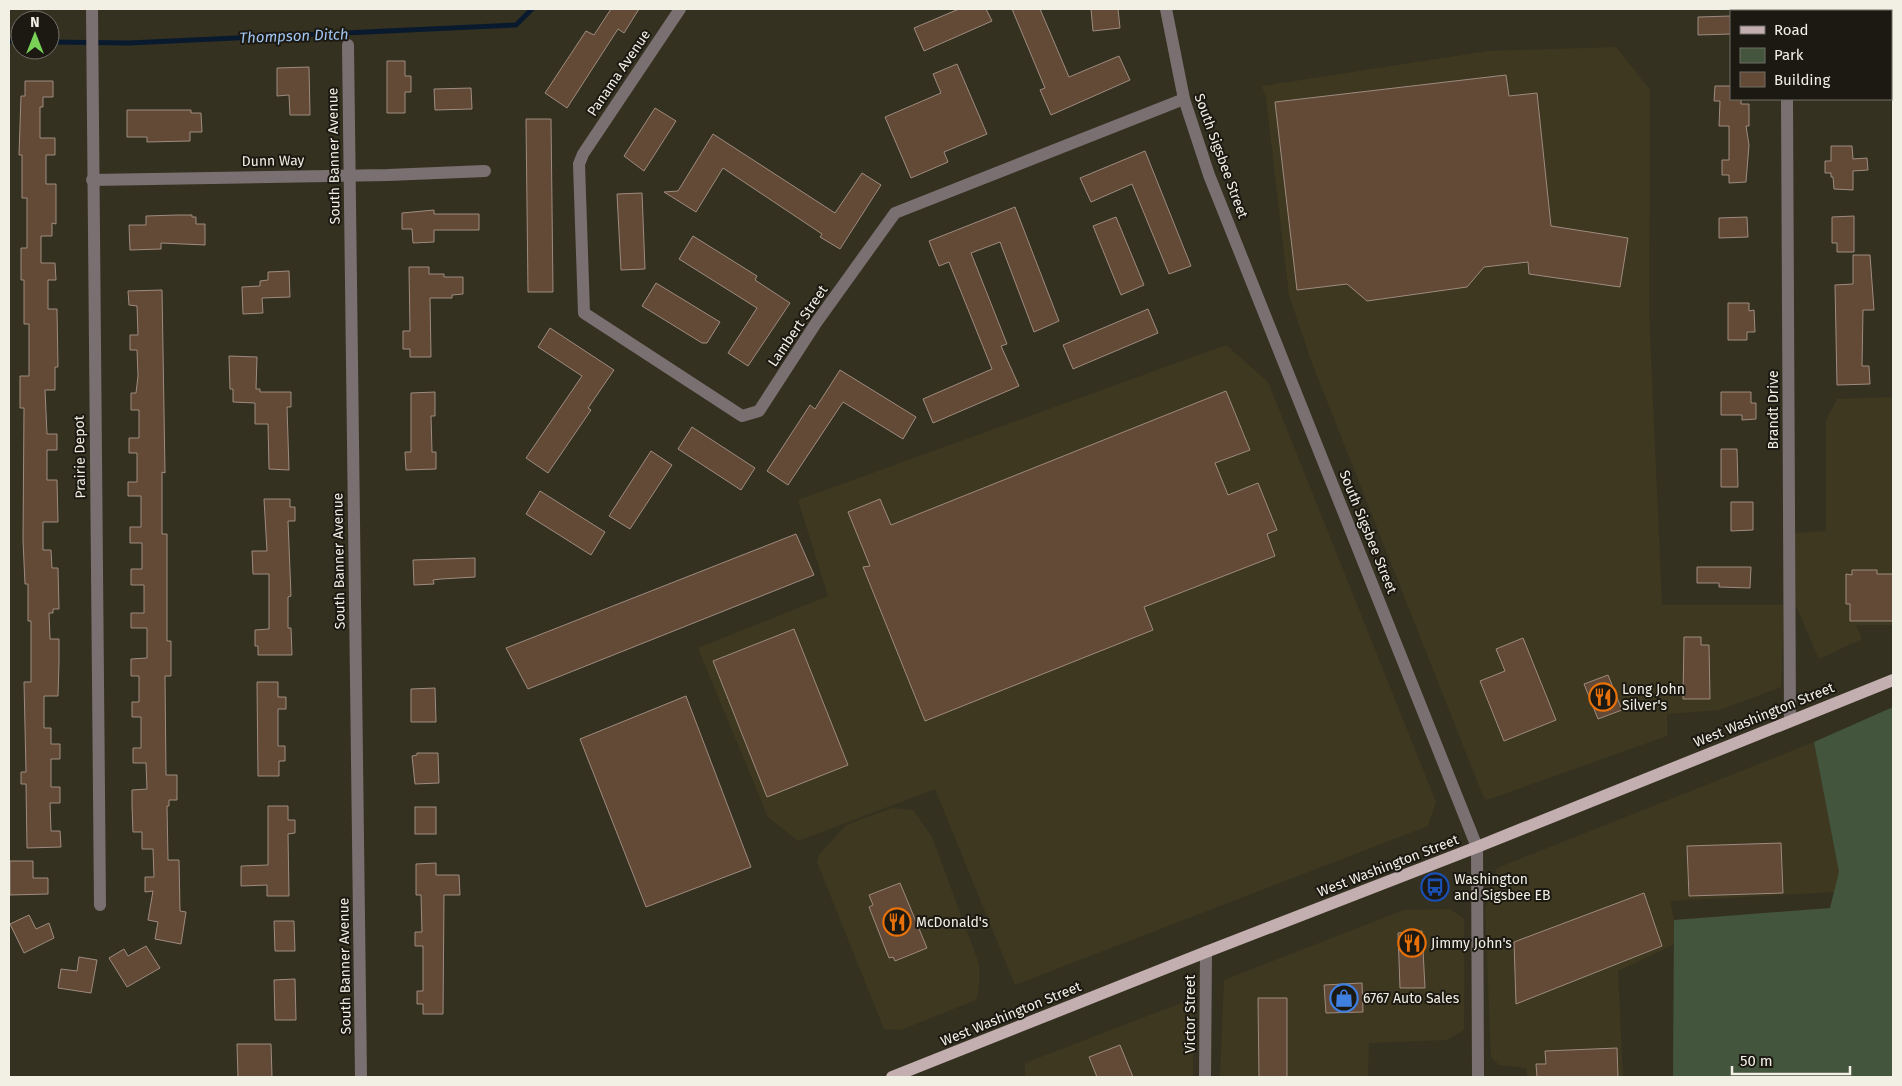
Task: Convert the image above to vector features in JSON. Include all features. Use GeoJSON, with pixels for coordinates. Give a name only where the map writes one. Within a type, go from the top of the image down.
{"type":"FeatureCollection","features":[{"type":"Feature","properties":{"kind":"main road","name":"West Washington Street"},"geometry":{"type":"LineString","coordinates":[[892,1077],[1206,952],[1477,848],[1893,680]]}},
{"type":"Feature","properties":{"kind":"street","name":"Panama Avenue"},"geometry":{"type":"LineString","coordinates":[[583,154],[680,9]]}},
{"type":"Feature","properties":{"kind":"street","name":"South Sigsbee Street"},"geometry":{"type":"LineString","coordinates":[[1166,9],[1184,99],[1220,202],[1477,848],[1478,1077]]}},
{"type":"Feature","properties":{"kind":"street","name":"Prairie Depot"},"geometry":{"type":"LineString","coordinates":[[92,14],[100,905]]}},
{"type":"Feature","properties":{"kind":"street","name":"South Banner Avenue"},"geometry":{"type":"LineString","coordinates":[[348,45],[361,1077]]}},
{"type":"Feature","properties":{"kind":"street","name":"Lambert Street"},"geometry":{"type":"LineString","coordinates":[[583,154],[579,164],[584,313],[742,416],[759,411],[816,323],[895,214],[1184,99]]}},
{"type":"Feature","properties":{"kind":"street","name":"Brandt Drive"},"geometry":{"type":"LineString","coordinates":[[1787,100],[1790,720]]}},
{"type":"Feature","properties":{"kind":"street","name":"Dunn Way"},"geometry":{"type":"LineString","coordinates":[[92,180],[485,171]]}},
{"type":"Feature","properties":{"kind":"street","name":"Victor Street"},"geometry":{"type":"LineString","coordinates":[[1205,1077],[1206,952]]}},
{"type":"Feature","properties":{"kind":"shaded area"},"geometry":{"type":"Polygon","coordinates":[[[1616,47],[1650,90],[1649,312],[1662,605],[1784,605],[1781,687],[1720,710],[1667,714],[1667,736],[1487,800],[1483,796],[1312,363],[1289,295],[1266,98],[1262,86],[1488,51],[1616,47]]]}},
{"type":"Feature","properties":{"kind":"shaded area"},"geometry":{"type":"Polygon","coordinates":[[[1226,345],[1268,382],[1436,802],[1428,826],[1015,985],[935,789],[798,841],[768,817],[698,648],[828,596],[798,500],[1226,345]]]}},
{"type":"Feature","properties":{"kind":"shaded area"},"geometry":{"type":"Polygon","coordinates":[[[1892,397],[1893,625],[1856,625],[1862,639],[1819,659],[1793,599],[1792,533],[1826,531],[1826,420],[1837,399],[1892,397]]]}},
{"type":"Feature","properties":{"kind":"shaded area"},"geometry":{"type":"Polygon","coordinates":[[[1814,742],[1847,874],[1835,892],[1670,901],[1679,942],[1618,971],[1623,1077],[1527,1077],[1526,1068],[1499,1065],[1491,1057],[1485,910],[1497,868],[1814,742]]]}},
{"type":"Feature","properties":{"kind":"shaded area"},"geometry":{"type":"Polygon","coordinates":[[[892,808],[913,810],[932,837],[979,964],[979,988],[976,1000],[901,1030],[884,1029],[817,862],[819,855],[846,825],[892,808]]]}},
{"type":"Feature","properties":{"kind":"shaded area"},"geometry":{"type":"Polygon","coordinates":[[[1450,909],[1464,919],[1464,1030],[1447,1040],[1369,1043],[1368,1077],[1220,1077],[1224,980],[1404,910],[1450,909]]]}},
{"type":"Feature","properties":{"kind":"shaded area"},"geometry":{"type":"Polygon","coordinates":[[[1194,998],[1193,1077],[1025,1077],[1025,1063],[1194,998]]]}},
{"type":"Feature","properties":{"kind":"green space"},"geometry":{"type":"Polygon","coordinates":[[[1893,707],[1893,1077],[1673,1077],[1674,920],[1830,908],[1839,872],[1814,742],[1893,707]]]}},
{"type":"Feature","properties":{"kind":"building"},"geometry":{"type":"Polygon","coordinates":[[[611,9],[639,9],[624,33],[618,29],[567,108],[545,93],[586,31],[594,35],[611,9]]]}},
{"type":"Feature","properties":{"kind":"building"},"geometry":{"type":"Polygon","coordinates":[[[959,9],[986,9],[992,21],[924,51],[914,28],[959,9]]]}},
{"type":"Feature","properties":{"kind":"building"},"geometry":{"type":"Polygon","coordinates":[[[1012,9],[1040,9],[1069,77],[1119,56],[1130,80],[1051,115],[1040,90],[1045,88],[1012,9]]]}},
{"type":"Feature","properties":{"kind":"building"},"geometry":{"type":"Polygon","coordinates":[[[1091,9],[1118,9],[1120,28],[1093,31],[1091,9]]]}},
{"type":"Feature","properties":{"kind":"building"},"geometry":{"type":"Polygon","coordinates":[[[1730,16],[1730,34],[1698,35],[1698,17],[1730,16]]]}},
{"type":"Feature","properties":{"kind":"building"},"geometry":{"type":"Polygon","coordinates":[[[387,61],[405,61],[405,76],[411,76],[411,92],[405,92],[405,113],[387,113],[387,61]]]}},
{"type":"Feature","properties":{"kind":"building"},"geometry":{"type":"Polygon","coordinates":[[[957,64],[987,134],[944,152],[948,162],[911,178],[885,117],[941,93],[933,74],[957,64]]]}},
{"type":"Feature","properties":{"kind":"building"},"geometry":{"type":"Polygon","coordinates":[[[309,67],[310,115],[290,115],[289,95],[277,96],[277,68],[309,67]]]}},
{"type":"Feature","properties":{"kind":"building"},"geometry":{"type":"Polygon","coordinates":[[[1506,75],[1509,96],[1537,93],[1551,226],[1628,238],[1620,287],[1529,274],[1528,262],[1484,267],[1467,287],[1367,301],[1347,284],[1297,290],[1275,102],[1506,75]]]}},
{"type":"Feature","properties":{"kind":"building"},"geometry":{"type":"Polygon","coordinates":[[[25,81],[53,81],[53,97],[43,97],[43,107],[40,107],[40,138],[55,138],[55,155],[46,155],[46,184],[56,184],[56,224],[52,223],[52,236],[41,236],[41,263],[55,263],[56,280],[48,280],[48,309],[57,309],[58,367],[55,367],[55,390],[45,390],[47,434],[57,434],[57,450],[47,450],[47,480],[57,480],[58,522],[43,522],[43,550],[51,550],[52,568],[58,568],[59,609],[53,609],[53,613],[49,613],[50,639],[59,639],[59,662],[58,696],[44,696],[44,728],[51,728],[51,744],[60,744],[60,759],[51,759],[51,787],[60,787],[60,803],[50,803],[51,831],[60,831],[61,847],[27,848],[26,784],[21,784],[21,772],[26,772],[24,682],[31,682],[31,621],[28,621],[28,584],[25,584],[23,540],[24,408],[20,408],[20,376],[29,376],[29,324],[24,324],[24,280],[21,280],[21,248],[27,248],[27,198],[22,198],[22,155],[19,155],[21,96],[25,96],[25,81]]]}},
{"type":"Feature","properties":{"kind":"building"},"geometry":{"type":"Polygon","coordinates":[[[1715,86],[1730,86],[1730,100],[1741,100],[1741,104],[1749,104],[1749,126],[1746,126],[1749,145],[1746,182],[1729,183],[1729,175],[1722,175],[1722,160],[1729,160],[1729,126],[1719,126],[1720,101],[1714,101],[1715,86]]]}},
{"type":"Feature","properties":{"kind":"building"},"geometry":{"type":"Polygon","coordinates":[[[471,88],[472,109],[435,110],[434,89],[471,88]]]}},
{"type":"Feature","properties":{"kind":"building"},"geometry":{"type":"Polygon","coordinates":[[[655,108],[676,121],[644,171],[624,156],[655,108]]]}},
{"type":"Feature","properties":{"kind":"building"},"geometry":{"type":"Polygon","coordinates":[[[127,110],[191,110],[191,113],[201,113],[202,132],[190,132],[190,141],[147,142],[147,137],[127,137],[127,110]]]}},
{"type":"Feature","properties":{"kind":"building"},"geometry":{"type":"Polygon","coordinates":[[[526,119],[551,119],[553,292],[528,292],[526,119]]]}},
{"type":"Feature","properties":{"kind":"building"},"geometry":{"type":"Polygon","coordinates":[[[713,134],[835,213],[862,173],[881,185],[840,249],[820,237],[822,234],[723,168],[696,212],[664,192],[678,191],[713,134]]]}},
{"type":"Feature","properties":{"kind":"building"},"geometry":{"type":"Polygon","coordinates":[[[1831,146],[1852,146],[1853,159],[1867,158],[1868,170],[1853,171],[1853,190],[1834,189],[1831,173],[1825,173],[1825,161],[1831,161],[1831,146]]]}},
{"type":"Feature","properties":{"kind":"building"},"geometry":{"type":"Polygon","coordinates":[[[1145,151],[1191,266],[1169,274],[1132,184],[1091,202],[1080,178],[1145,151]]]}},
{"type":"Feature","properties":{"kind":"building"},"geometry":{"type":"Polygon","coordinates":[[[642,193],[645,269],[621,270],[617,194],[642,193]]]}},
{"type":"Feature","properties":{"kind":"building"},"geometry":{"type":"Polygon","coordinates":[[[1015,207],[1059,321],[1034,332],[1000,242],[971,253],[1007,344],[1001,346],[1019,386],[933,423],[923,399],[992,369],[949,262],[939,266],[929,241],[1015,207]]]}},
{"type":"Feature","properties":{"kind":"building"},"geometry":{"type":"Polygon","coordinates":[[[434,210],[434,214],[479,214],[479,230],[434,230],[434,242],[413,243],[412,229],[402,229],[402,213],[434,210]]]}},
{"type":"Feature","properties":{"kind":"building"},"geometry":{"type":"Polygon","coordinates":[[[192,215],[192,217],[196,217],[196,224],[205,224],[205,245],[161,243],[161,249],[130,250],[129,225],[146,225],[146,216],[192,215]]]}},
{"type":"Feature","properties":{"kind":"building"},"geometry":{"type":"Polygon","coordinates":[[[1854,216],[1854,252],[1837,252],[1837,243],[1832,243],[1832,217],[1854,216]]]}},
{"type":"Feature","properties":{"kind":"building"},"geometry":{"type":"Polygon","coordinates":[[[1116,217],[1144,285],[1121,295],[1093,226],[1116,217]]]}},
{"type":"Feature","properties":{"kind":"building"},"geometry":{"type":"Polygon","coordinates":[[[1747,217],[1748,237],[1719,238],[1719,218],[1747,217]]]}},
{"type":"Feature","properties":{"kind":"building"},"geometry":{"type":"Polygon","coordinates":[[[693,236],[757,276],[755,280],[790,303],[748,366],[728,353],[757,308],[679,259],[693,236]]]}},
{"type":"Feature","properties":{"kind":"building"},"geometry":{"type":"Polygon","coordinates":[[[1853,255],[1870,255],[1874,310],[1863,310],[1862,366],[1869,366],[1870,384],[1837,385],[1835,285],[1853,284],[1853,255]]]}},
{"type":"Feature","properties":{"kind":"building"},"geometry":{"type":"Polygon","coordinates":[[[409,267],[429,267],[429,274],[444,274],[444,277],[463,277],[463,294],[452,295],[452,298],[430,298],[431,357],[410,357],[410,349],[403,349],[403,331],[410,331],[409,267]]]}},
{"type":"Feature","properties":{"kind":"building"},"geometry":{"type":"Polygon","coordinates":[[[289,271],[290,297],[262,298],[263,313],[243,314],[242,287],[260,286],[260,281],[268,280],[268,272],[289,271]]]}},
{"type":"Feature","properties":{"kind":"building"},"geometry":{"type":"Polygon","coordinates":[[[656,283],[720,322],[707,343],[702,343],[642,306],[656,283]]]}},
{"type":"Feature","properties":{"kind":"building"},"geometry":{"type":"Polygon","coordinates":[[[162,290],[165,473],[162,472],[162,534],[167,534],[167,641],[171,641],[171,676],[165,676],[166,775],[177,775],[177,800],[169,800],[169,806],[167,806],[168,860],[179,860],[180,911],[186,912],[181,944],[155,939],[158,922],[148,920],[153,891],[145,892],[145,877],[154,877],[153,849],[142,849],[142,832],[133,832],[132,806],[132,790],[147,789],[146,763],[133,763],[133,748],[141,748],[141,717],[132,717],[132,702],[139,702],[139,676],[131,676],[131,659],[147,658],[147,628],[131,628],[131,613],[144,613],[144,585],[131,585],[131,569],[142,569],[142,543],[130,543],[130,527],[141,527],[141,496],[128,496],[128,482],[137,482],[137,453],[129,453],[129,438],[139,438],[139,410],[131,410],[131,393],[136,393],[138,376],[137,350],[130,350],[130,335],[138,335],[137,306],[129,305],[128,291],[162,290]]]}},
{"type":"Feature","properties":{"kind":"building"},"geometry":{"type":"Polygon","coordinates":[[[1728,303],[1749,303],[1749,311],[1754,310],[1755,332],[1747,332],[1747,340],[1728,340],[1728,303]]]}},
{"type":"Feature","properties":{"kind":"building"},"geometry":{"type":"Polygon","coordinates":[[[1148,309],[1158,333],[1073,369],[1063,345],[1148,309]]]}},
{"type":"Feature","properties":{"kind":"building"},"geometry":{"type":"Polygon","coordinates":[[[550,328],[614,370],[588,408],[591,410],[548,473],[526,458],[582,376],[538,347],[550,328]]]}},
{"type":"Feature","properties":{"kind":"building"},"geometry":{"type":"Polygon","coordinates":[[[229,356],[257,357],[256,389],[260,389],[260,392],[291,392],[291,407],[287,407],[289,470],[269,469],[268,424],[255,424],[255,403],[233,402],[233,389],[230,389],[229,356]]]}},
{"type":"Feature","properties":{"kind":"building"},"geometry":{"type":"Polygon","coordinates":[[[840,370],[916,417],[903,439],[843,402],[788,485],[767,471],[810,405],[815,409],[840,370]]]}},
{"type":"Feature","properties":{"kind":"building"},"geometry":{"type":"Polygon","coordinates":[[[1226,391],[1250,450],[1215,463],[1228,495],[1258,483],[1277,530],[1267,534],[1275,556],[1144,607],[1153,630],[925,721],[863,567],[870,566],[848,512],[880,499],[891,525],[1226,391]]]}},
{"type":"Feature","properties":{"kind":"building"},"geometry":{"type":"Polygon","coordinates":[[[435,392],[435,416],[431,416],[432,452],[436,452],[436,469],[406,470],[405,452],[411,452],[411,393],[435,392]]]}},
{"type":"Feature","properties":{"kind":"building"},"geometry":{"type":"Polygon","coordinates":[[[1721,392],[1751,392],[1751,403],[1756,403],[1756,419],[1742,420],[1742,415],[1721,415],[1721,392]]]}},
{"type":"Feature","properties":{"kind":"building"},"geometry":{"type":"Polygon","coordinates":[[[692,427],[755,468],[741,490],[678,449],[692,427]]]}},
{"type":"Feature","properties":{"kind":"building"},"geometry":{"type":"Polygon","coordinates":[[[1721,449],[1737,449],[1738,487],[1721,487],[1721,449]]]}},
{"type":"Feature","properties":{"kind":"building"},"geometry":{"type":"Polygon","coordinates":[[[651,451],[672,465],[630,529],[609,516],[651,451]]]}},
{"type":"Feature","properties":{"kind":"building"},"geometry":{"type":"Polygon","coordinates":[[[540,491],[605,532],[591,555],[526,514],[540,491]]]}},
{"type":"Feature","properties":{"kind":"building"},"geometry":{"type":"Polygon","coordinates":[[[264,499],[290,499],[290,507],[295,507],[295,521],[288,521],[291,596],[288,597],[288,628],[291,628],[292,655],[258,655],[258,646],[255,646],[255,630],[269,629],[269,574],[253,574],[252,551],[267,551],[264,499]]]}},
{"type":"Feature","properties":{"kind":"building"},"geometry":{"type":"Polygon","coordinates":[[[1731,502],[1753,502],[1753,530],[1731,531],[1731,502]]]}},
{"type":"Feature","properties":{"kind":"building"},"geometry":{"type":"Polygon","coordinates":[[[796,534],[814,575],[528,689],[506,648],[796,534]]]}},
{"type":"Feature","properties":{"kind":"building"},"geometry":{"type":"Polygon","coordinates":[[[475,558],[475,577],[433,580],[434,584],[414,585],[413,560],[475,558]]]}},
{"type":"Feature","properties":{"kind":"building"},"geometry":{"type":"Polygon","coordinates":[[[1697,567],[1751,567],[1750,588],[1719,587],[1719,583],[1697,583],[1697,567]]]}},
{"type":"Feature","properties":{"kind":"building"},"geometry":{"type":"Polygon","coordinates":[[[1852,570],[1877,570],[1877,574],[1893,574],[1893,621],[1850,621],[1850,604],[1846,604],[1846,574],[1852,575],[1852,570]]]}},
{"type":"Feature","properties":{"kind":"building"},"geometry":{"type":"Polygon","coordinates":[[[794,629],[848,765],[767,797],[713,661],[794,629]]]}},
{"type":"Feature","properties":{"kind":"building"},"geometry":{"type":"Polygon","coordinates":[[[1684,637],[1701,637],[1701,645],[1709,645],[1710,699],[1683,699],[1684,637]]]}},
{"type":"Feature","properties":{"kind":"building"},"geometry":{"type":"Polygon","coordinates":[[[1523,638],[1556,720],[1504,741],[1480,681],[1505,671],[1496,649],[1523,638]]]}},
{"type":"Feature","properties":{"kind":"building","name":"Long John Silver's"},"geometry":{"type":"Polygon","coordinates":[[[1608,675],[1622,710],[1598,719],[1584,684],[1608,675]]]}},
{"type":"Feature","properties":{"kind":"building"},"geometry":{"type":"Polygon","coordinates":[[[257,682],[278,682],[278,697],[286,697],[286,709],[278,709],[278,746],[285,746],[285,761],[279,761],[279,776],[258,776],[257,682]]]}},
{"type":"Feature","properties":{"kind":"building"},"geometry":{"type":"Polygon","coordinates":[[[435,688],[436,722],[411,722],[411,689],[435,688]]]}},
{"type":"Feature","properties":{"kind":"building"},"geometry":{"type":"Polygon","coordinates":[[[686,696],[751,867],[646,907],[580,739],[686,696]]]}},
{"type":"Feature","properties":{"kind":"building"},"geometry":{"type":"Polygon","coordinates":[[[417,753],[438,753],[439,783],[415,784],[412,756],[417,755],[417,753]]]}},
{"type":"Feature","properties":{"kind":"building"},"geometry":{"type":"Polygon","coordinates":[[[268,806],[288,806],[288,820],[295,820],[295,833],[288,834],[289,896],[267,896],[267,885],[241,886],[241,866],[268,865],[268,806]]]}},
{"type":"Feature","properties":{"kind":"building"},"geometry":{"type":"Polygon","coordinates":[[[415,807],[436,807],[436,834],[415,834],[415,807]]]}},
{"type":"Feature","properties":{"kind":"building"},"geometry":{"type":"Polygon","coordinates":[[[1781,843],[1783,893],[1689,896],[1687,846],[1781,843]]]}},
{"type":"Feature","properties":{"kind":"building"},"geometry":{"type":"Polygon","coordinates":[[[10,861],[33,861],[33,878],[48,878],[48,894],[10,895],[10,861]]]}},
{"type":"Feature","properties":{"kind":"building"},"geometry":{"type":"Polygon","coordinates":[[[436,863],[436,875],[459,875],[460,895],[444,895],[443,1014],[423,1014],[423,1004],[417,1004],[417,991],[423,991],[423,946],[415,946],[415,932],[422,932],[421,895],[416,895],[416,864],[436,863]]]}},
{"type":"Feature","properties":{"kind":"building"},"geometry":{"type":"Polygon","coordinates":[[[900,883],[927,948],[895,961],[893,957],[889,958],[869,907],[873,905],[869,895],[900,883]]]}},
{"type":"Feature","properties":{"kind":"building"},"geometry":{"type":"Polygon","coordinates":[[[1644,893],[1662,946],[1516,1004],[1514,942],[1644,893]]]}},
{"type":"Feature","properties":{"kind":"building"},"geometry":{"type":"Polygon","coordinates":[[[29,915],[36,929],[49,923],[54,938],[24,953],[10,924],[29,915]]]}},
{"type":"Feature","properties":{"kind":"building"},"geometry":{"type":"Polygon","coordinates":[[[274,921],[294,921],[295,951],[275,951],[274,921]]]}},
{"type":"Feature","properties":{"kind":"building"},"geometry":{"type":"Polygon","coordinates":[[[1422,931],[1425,988],[1400,988],[1398,933],[1422,931]]]}},
{"type":"Feature","properties":{"kind":"building"},"geometry":{"type":"Polygon","coordinates":[[[146,946],[160,968],[127,987],[109,958],[124,949],[128,956],[146,946]]]}},
{"type":"Feature","properties":{"kind":"building"},"geometry":{"type":"Polygon","coordinates":[[[79,957],[97,960],[91,993],[58,988],[61,969],[77,971],[79,957]]]}},
{"type":"Feature","properties":{"kind":"building"},"geometry":{"type":"Polygon","coordinates":[[[295,979],[296,1020],[275,1020],[274,980],[295,979]]]}},
{"type":"Feature","properties":{"kind":"building","name":"6767 Auto Sales"},"geometry":{"type":"Polygon","coordinates":[[[1362,983],[1363,1012],[1326,1013],[1324,985],[1362,983]]]}},
{"type":"Feature","properties":{"kind":"building"},"geometry":{"type":"Polygon","coordinates":[[[1258,998],[1287,998],[1287,1077],[1259,1077],[1258,998]]]}},
{"type":"Feature","properties":{"kind":"building"},"geometry":{"type":"Polygon","coordinates":[[[237,1044],[271,1044],[272,1077],[238,1077],[237,1044]]]}},
{"type":"Feature","properties":{"kind":"building"},"geometry":{"type":"Polygon","coordinates":[[[1120,1045],[1133,1077],[1097,1077],[1089,1057],[1120,1045]]]}},
{"type":"Feature","properties":{"kind":"building"},"geometry":{"type":"Polygon","coordinates":[[[1617,1048],[1618,1077],[1537,1077],[1536,1064],[1546,1064],[1545,1051],[1617,1048]]]}},
{"type":"Feature","properties":{"kind":"waterway","name":"Thompson Ditch"},"geometry":{"type":"LineString","coordinates":[[60,42],[129,43],[516,25],[532,9]]}},
{"type":"Feature","properties":{"kind":"place","name":"Long John Silver's"},"geometry":{"type":"Point","coordinates":[1603,697]}},
{"type":"Feature","properties":{"kind":"place","name":"Washington and Sigsbee EB"},"geometry":{"type":"Point","coordinates":[1435,887]}},
{"type":"Feature","properties":{"kind":"place","name":"McDonald's"},"geometry":{"type":"Point","coordinates":[897,922]}},
{"type":"Feature","properties":{"kind":"place","name":"Jimmy John's"},"geometry":{"type":"Point","coordinates":[1412,943]}},
{"type":"Feature","properties":{"kind":"place","name":"6767 Auto Sales"},"geometry":{"type":"Point","coordinates":[1344,998]}}]}
